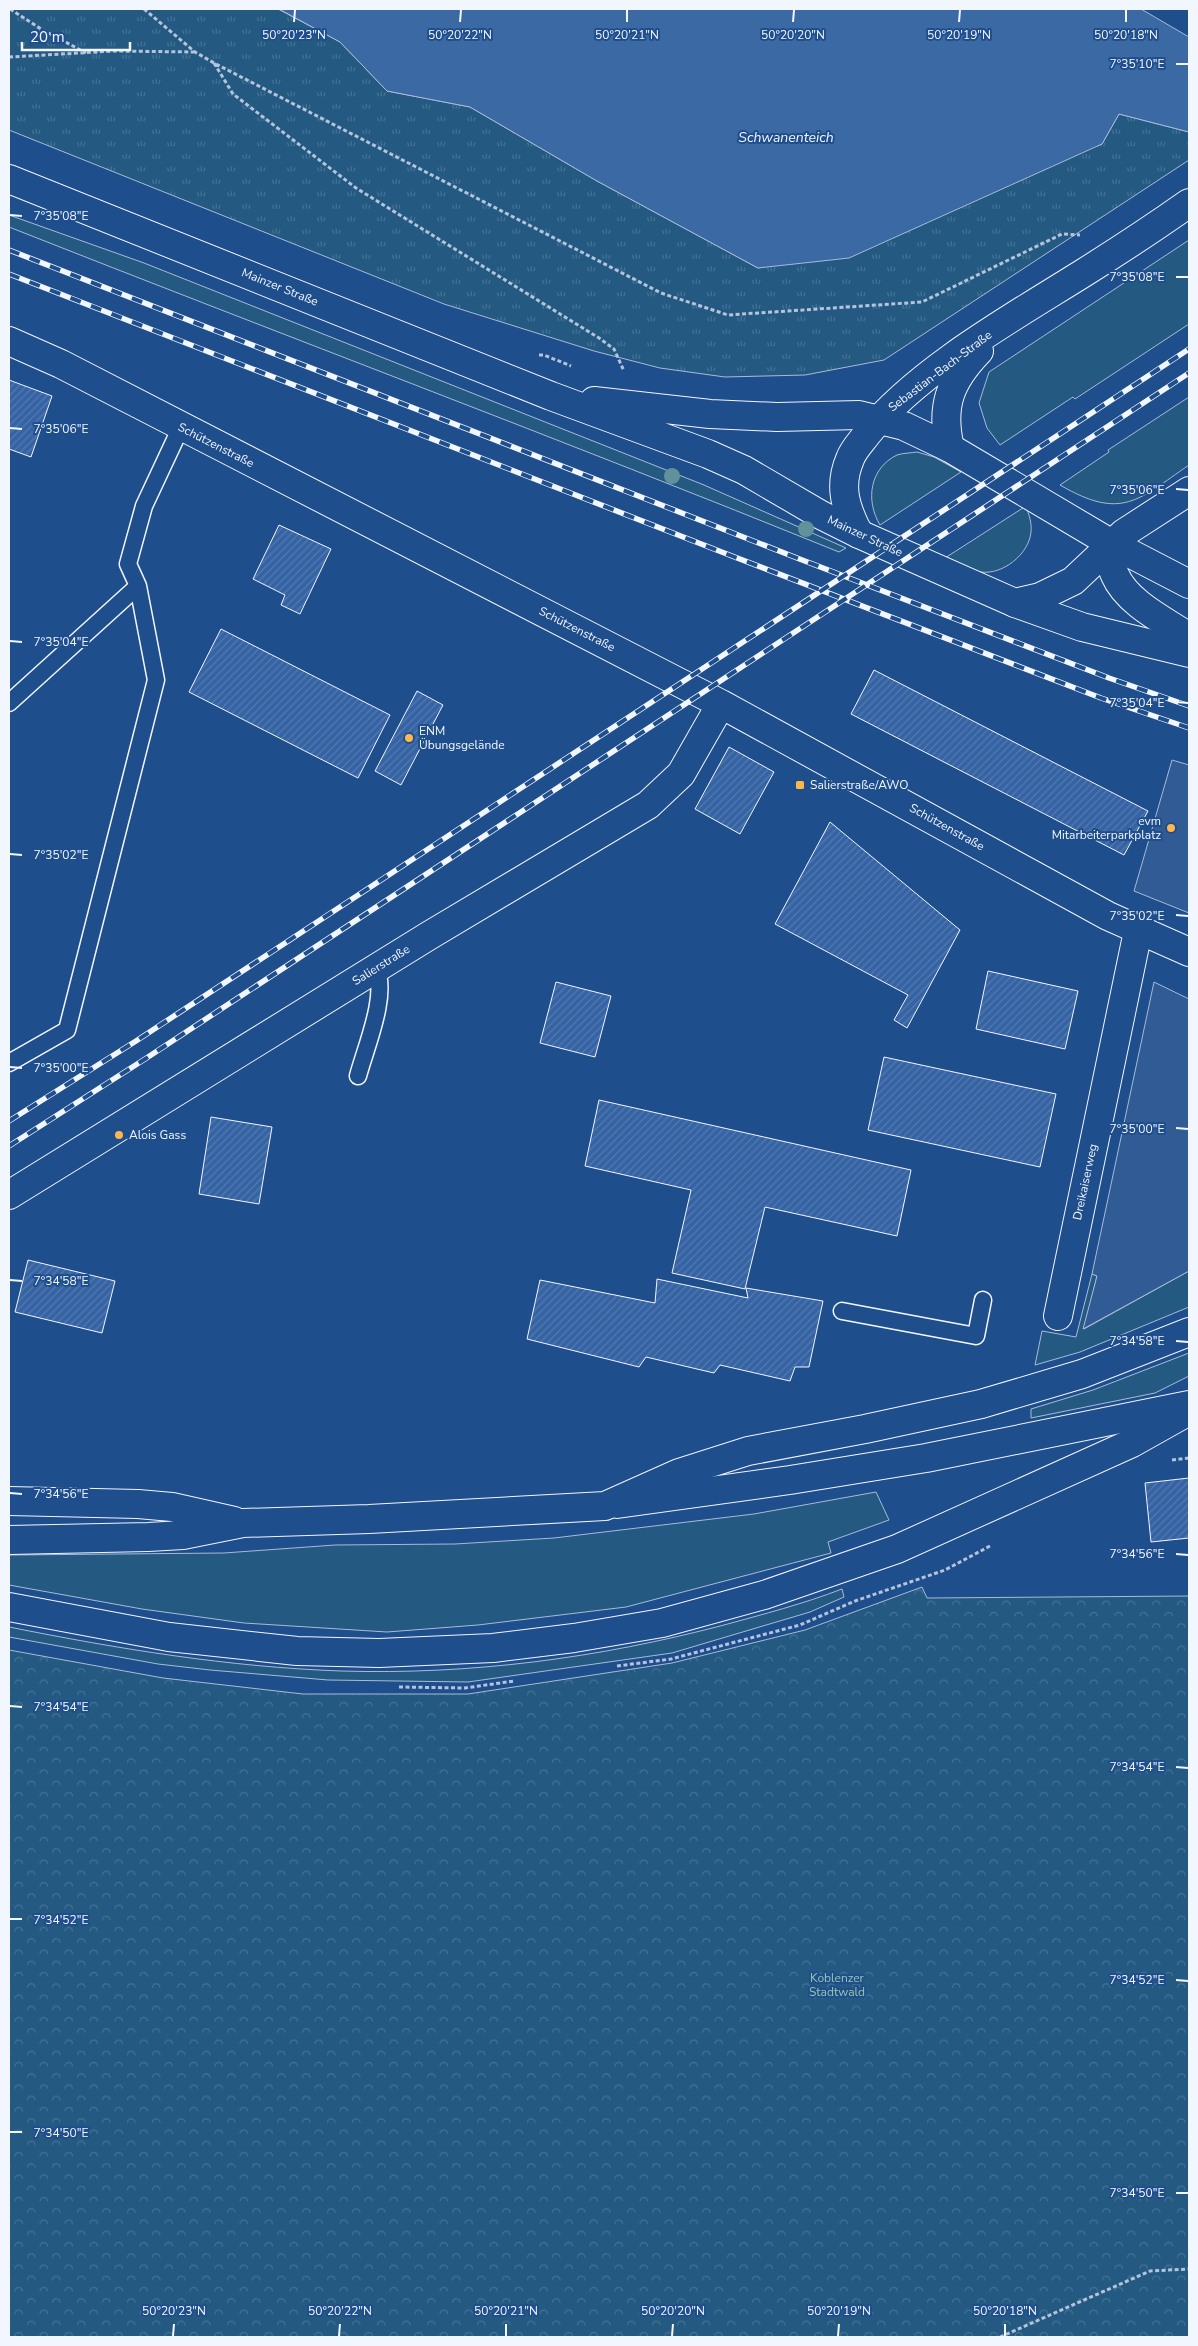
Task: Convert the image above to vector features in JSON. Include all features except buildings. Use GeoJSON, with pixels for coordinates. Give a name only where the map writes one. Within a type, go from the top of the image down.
{"type":"FeatureCollection","features":[{"type":"Feature","properties":{"kind":"main road","name":"Mainzer Straße"},"geometry":{"type":"LineString","coordinates":[[9,179],[551,396],[708,454],[744,470],[820,515],[859,534],[1015,602],[1082,627],[1189,653]]}},
{"type":"Feature","properties":{"kind":"main road","name":"Sebastian-Bach-Straße"},"geometry":{"type":"LineString","coordinates":[[859,534],[847,509],[843,494],[844,478],[850,458],[878,420],[892,406],[942,366],[1009,319],[1121,249],[1189,203]]}},
{"type":"Feature","properties":{"kind":"main road","name":"Sebastian-Bach-Straße"},"geometry":{"type":"LineString","coordinates":[[950,448],[946,428],[950,390],[971,360],[1009,319]]}},
{"type":"Feature","properties":{"kind":"main road","name":"Schützenstraße"},"geometry":{"type":"LineString","coordinates":[[9,341],[61,364],[722,704],[1138,930],[1189,952]]}},
{"type":"Feature","properties":{"kind":"main road","name":"Mainzer Straße"},"geometry":{"type":"LineString","coordinates":[[551,396],[710,414],[777,417],[859,415],[904,426],[950,448],[1112,544],[1189,584]]}},
{"type":"Feature","properties":{"kind":"main road"},"geometry":{"type":"LineString","coordinates":[[1015,602],[1040,597],[1073,581],[1124,533],[1189,491]]}},
{"type":"Feature","properties":{"kind":"main road"},"geometry":{"type":"LineString","coordinates":[[1112,544],[1114,573],[1121,586],[1144,607],[1189,637]]}},
{"type":"Feature","properties":{"kind":"main road","name":"Salierstraße"},"geometry":{"type":"LineString","coordinates":[[9,1195],[376,968],[635,814],[657,798],[681,774],[722,704]]}},
{"type":"Feature","properties":{"kind":"main road","name":"Dreikaiserweg"},"geometry":{"type":"LineString","coordinates":[[1058,1316],[1138,930]]}},
{"type":"Feature","properties":{"kind":"main road"},"geometry":{"type":"LineString","coordinates":[[605,1506],[679,1473],[748,1451],[865,1429],[981,1404],[1082,1374],[1189,1332]]}},
{"type":"Feature","properties":{"kind":"main road"},"geometry":{"type":"LineString","coordinates":[[9,1540],[183,1535],[243,1523],[368,1520],[605,1506],[790,1480],[926,1458],[1189,1405]]}},
{"type":"Feature","properties":{"kind":"main road"},"geometry":{"type":"LineString","coordinates":[[9,1607],[169,1637],[297,1651],[380,1653],[493,1648],[574,1638],[662,1623],[764,1595],[897,1550],[1132,1443],[1189,1412]]}},
{"type":"Feature","properties":{"kind":"main road"},"geometry":{"type":"LineString","coordinates":[[9,1501],[147,1504],[172,1507],[243,1523]]}},
{"type":"Feature","properties":{"kind":"lane"},"geometry":{"type":"LineString","coordinates":[[9,1064],[67,1030],[156,680],[138,586],[128,564],[144,506],[181,427]]}},
{"type":"Feature","properties":{"kind":"lane"},"geometry":{"type":"LineString","coordinates":[[9,703],[138,586]]}},
{"type":"Feature","properties":{"kind":"lane"},"geometry":{"type":"LineString","coordinates":[[358,1076],[378,1002],[380,977],[376,968]]}},
{"type":"Feature","properties":{"kind":"lane"},"geometry":{"type":"LineString","coordinates":[[842,1311],[976,1336],[983,1300]]}},
{"type":"Feature","properties":{"kind":"path"},"geometry":{"type":"LineString","coordinates":[[10,9],[41,29],[86,53]]}},
{"type":"Feature","properties":{"kind":"path"},"geometry":{"type":"LineString","coordinates":[[144,9],[195,52],[214,63],[661,293],[728,315],[922,302],[1062,234],[1082,236],[1121,249]]}},
{"type":"Feature","properties":{"kind":"path"},"geometry":{"type":"LineString","coordinates":[[9,58],[86,53],[195,52]]}},
{"type":"Feature","properties":{"kind":"path"},"geometry":{"type":"LineString","coordinates":[[214,63],[233,94],[356,188],[614,349],[627,377]]}},
{"type":"Feature","properties":{"kind":"path"},"geometry":{"type":"LineString","coordinates":[[1164,1461],[1189,1458]]}},
{"type":"Feature","properties":{"kind":"path"},"geometry":{"type":"LineString","coordinates":[[1000,2337],[1150,2271],[1189,2269]]}},
{"type":"Feature","properties":{"kind":"green space"},"geometry":{"type":"Polygon","coordinates":[[[9,9],[278,9],[340,42],[387,91],[470,107],[597,181],[758,268],[1102,144],[1119,114],[1189,132],[1189,160],[884,360],[805,375],[725,377],[660,368],[594,351],[444,304],[9,130],[9,9]]]}},
{"type":"Feature","properties":{"kind":"green space"},"geometry":{"type":"Polygon","coordinates":[[[9,215],[144,263],[704,485],[846,548],[839,552],[632,469],[9,227],[9,215]]]}},
{"type":"Feature","properties":{"kind":"green space"},"geometry":{"type":"Polygon","coordinates":[[[1189,240],[1189,324],[1075,399],[1073,397],[1000,445],[987,428],[979,403],[989,372],[1189,240]]]}},
{"type":"Feature","properties":{"kind":"green space"},"geometry":{"type":"Polygon","coordinates":[[[1189,397],[1189,465],[1156,488],[1129,502],[1115,504],[1099,502],[1081,496],[1060,485],[1109,452],[1108,450],[1189,397]]]}},
{"type":"Feature","properties":{"kind":"green space"},"geometry":{"type":"Polygon","coordinates":[[[917,452],[934,457],[961,472],[880,525],[875,515],[872,495],[876,476],[888,461],[897,455],[917,452]]]}},
{"type":"Feature","properties":{"kind":"green space"},"geometry":{"type":"Polygon","coordinates":[[[1026,506],[1031,532],[1025,548],[1014,561],[998,570],[981,572],[945,558],[1026,506]]]}},
{"type":"Feature","properties":{"kind":"green space"},"geometry":{"type":"Polygon","coordinates":[[[1189,1271],[1189,1307],[1080,1352],[1035,1365],[1042,1331],[1076,1337],[1092,1274],[1097,1276],[1084,1329],[1189,1271]]]}},
{"type":"Feature","properties":{"kind":"green space"},"geometry":{"type":"Polygon","coordinates":[[[1189,1353],[1189,1376],[1155,1393],[1031,1418],[1031,1409],[1093,1390],[1189,1353]]]}},
{"type":"Feature","properties":{"kind":"green space"},"geometry":{"type":"Polygon","coordinates":[[[876,1492],[889,1520],[828,1542],[831,1553],[626,1607],[478,1625],[387,1632],[244,1623],[142,1609],[9,1585],[9,1555],[224,1553],[335,1545],[455,1544],[554,1538],[754,1514],[876,1492]]]}},
{"type":"Feature","properties":{"kind":"green space","name":"Koblenzer Stadtwald"},"geometry":{"type":"Polygon","coordinates":[[[922,1587],[927,1598],[1189,1596],[1189,2337],[9,2337],[9,1650],[163,1678],[303,1694],[468,1694],[672,1663],[805,1630],[922,1587]]]}},
{"type":"Feature","properties":{"kind":"green space"},"geometry":{"type":"Polygon","coordinates":[[[842,1589],[844,1597],[810,1612],[672,1653],[468,1682],[328,1680],[210,1670],[158,1664],[9,1637],[9,1627],[133,1650],[257,1666],[341,1671],[438,1670],[534,1662],[630,1647],[724,1625],[798,1604],[842,1589]]]}},
{"type":"Feature","properties":{"kind":"shaded area","name":"evm Mitarbeiterparkplatz"},"geometry":{"type":"Polygon","coordinates":[[[1172,760],[1189,765],[1189,913],[1134,891],[1172,760]]]}},
{"type":"Feature","properties":{"kind":"shaded area"},"geometry":{"type":"Polygon","coordinates":[[[1154,982],[1189,999],[1189,1271],[1083,1329],[1097,1276],[1092,1274],[1154,982]]]}},
{"type":"Feature","properties":{"kind":"water","name":"Schwanenteich"},"geometry":{"type":"Polygon","coordinates":[[[279,9],[1141,9],[1189,37],[1189,132],[1119,114],[1102,144],[849,258],[758,268],[597,181],[470,107],[387,91],[340,42],[279,9]]]}},
{"type":"Feature","properties":{"kind":"railway"},"geometry":{"type":"LineString","coordinates":[[9,250],[797,558],[1109,678],[1189,706]]}},
{"type":"Feature","properties":{"kind":"railway"},"geometry":{"type":"LineString","coordinates":[[9,274],[1101,698],[1189,728]]}},
{"type":"Feature","properties":{"kind":"railway"},"geometry":{"type":"LineString","coordinates":[[9,1121],[136,1041],[1189,349]]}},
{"type":"Feature","properties":{"kind":"railway"},"geometry":{"type":"LineString","coordinates":[[9,1146],[145,1059],[1189,373]]}},
{"type":"Feature","properties":{"kind":"place","name":"ENM Übungsgelände"},"geometry":{"type":"Point","coordinates":[409,738]}},
{"type":"Feature","properties":{"kind":"place","name":"Salierstraße/AWO"},"geometry":{"type":"Point","coordinates":[800,785]}},
{"type":"Feature","properties":{"kind":"place","name":"evm Mitarbeiterparkplatz"},"geometry":{"type":"Point","coordinates":[1171,828]}},
{"type":"Feature","properties":{"kind":"place","name":"Alois Gass"},"geometry":{"type":"Point","coordinates":[119,1135]}}]}
